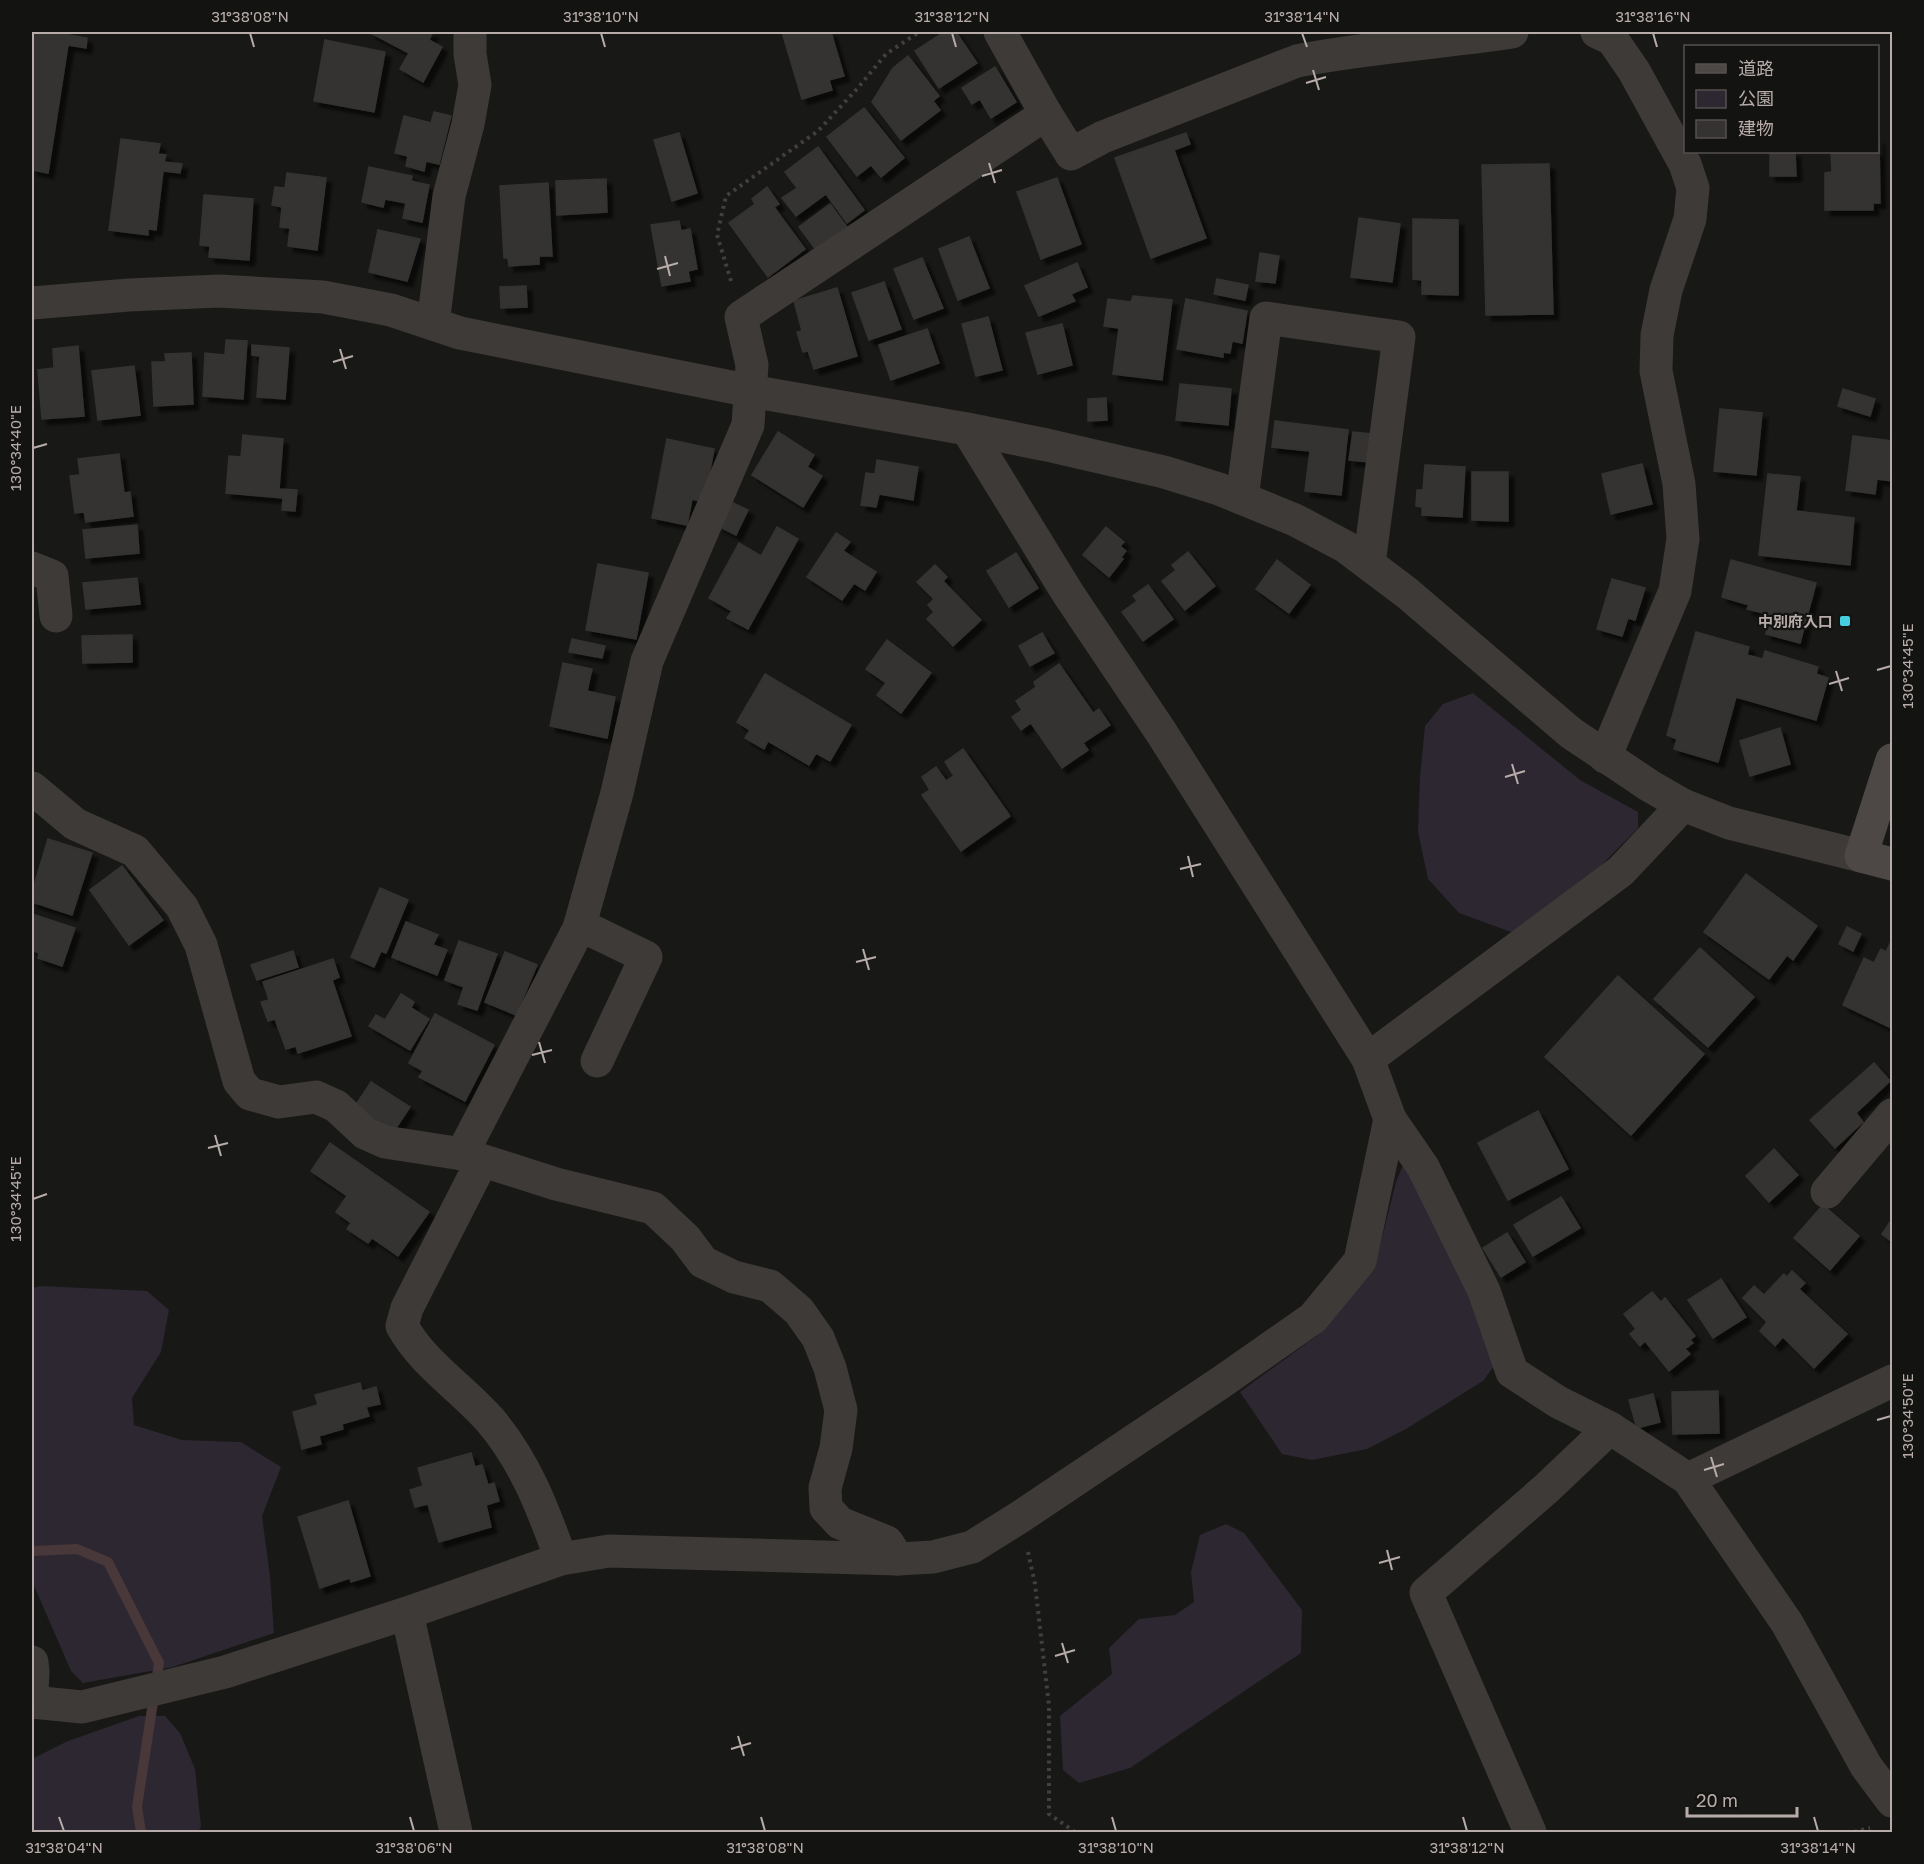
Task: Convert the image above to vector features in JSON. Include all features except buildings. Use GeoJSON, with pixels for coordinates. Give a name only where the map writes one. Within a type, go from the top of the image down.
{"type":"FeatureCollection","features":[{"type":"Feature","properties":{"kind":"main road"},"geometry":{"type":"LineString","coordinates":[[1893,760],[1861,856],[1893,864]]}},
{"type":"Feature","properties":{"kind":"street"},"geometry":{"type":"LineString","coordinates":[[433,324],[449,196],[468,124],[475,85],[470,54],[470,32]]}},
{"type":"Feature","properties":{"kind":"street"},"geometry":{"type":"LineString","coordinates":[[1000,32],[1071,154],[1103,137],[1297,61],[1512,32]]}},
{"type":"Feature","properties":{"kind":"street"},"geometry":{"type":"LineString","coordinates":[[1597,32],[1612,39],[1634,71],[1685,164],[1693,188],[1690,219],[1666,290],[1657,335],[1656,371],[1679,484],[1683,539],[1675,591],[1605,757]]}},
{"type":"Feature","properties":{"kind":"street"},"geometry":{"type":"LineString","coordinates":[[561,1559],[539,1498],[516,1453],[489,1419],[441,1375],[413,1344],[402,1326],[407,1308],[472,1157],[580,925],[617,793],[647,661],[748,425],[752,365],[741,317],[1046,114]]}},
{"type":"Feature","properties":{"kind":"street"},"geometry":{"type":"LineString","coordinates":[[32,303],[219,291],[323,297],[391,310],[460,333],[751,391],[967,429],[1164,472],[1242,498],[1295,520],[1346,547],[1407,593],[1571,733],[1605,757],[1683,805],[1729,823],[1861,856]]}},
{"type":"Feature","properties":{"kind":"street"},"geometry":{"type":"LineString","coordinates":[[1242,498],[1266,318],[1400,337],[1369,564]]}},
{"type":"Feature","properties":{"kind":"street"},"geometry":{"type":"LineString","coordinates":[[967,429],[1069,595],[1161,732],[1368,1059],[1390,1119],[1424,1167],[1479,1280],[1512,1372],[1558,1402],[1610,1428],[1689,1479],[1787,1623],[1866,1766],[1893,1801]]}},
{"type":"Feature","properties":{"kind":"street"},"geometry":{"type":"LineString","coordinates":[[32,568],[52,576],[56,616]]}},
{"type":"Feature","properties":{"kind":"street"},"geometry":{"type":"LineString","coordinates":[[32,788],[75,824],[135,851],[182,907],[201,945],[239,1081],[250,1094],[279,1102],[316,1097],[336,1106],[365,1133],[385,1142],[472,1157],[556,1184],[653,1208],[685,1238],[703,1262],[734,1277],[770,1286],[799,1311],[818,1338],[830,1368],[841,1410],[836,1448],[825,1488],[826,1508],[840,1523],[887,1542],[898,1559]]}},
{"type":"Feature","properties":{"kind":"street"},"geometry":{"type":"LineString","coordinates":[[1368,1059],[1621,871],[1683,805]]}},
{"type":"Feature","properties":{"kind":"street"},"geometry":{"type":"LineString","coordinates":[[580,925],[646,957],[597,1061]]}},
{"type":"Feature","properties":{"kind":"street"},"geometry":{"type":"LineString","coordinates":[[1827,1192],[1893,1115]]}},
{"type":"Feature","properties":{"kind":"street"},"geometry":{"type":"LineString","coordinates":[[32,1701],[81,1707],[225,1672],[407,1613],[561,1559],[609,1551],[898,1559],[933,1557],[972,1547],[1224,1382],[1313,1318],[1360,1261],[1390,1119]]}},
{"type":"Feature","properties":{"kind":"street"},"geometry":{"type":"LineString","coordinates":[[1689,1479],[1893,1381]]}},
{"type":"Feature","properties":{"kind":"street"},"geometry":{"type":"LineString","coordinates":[[1530,1833],[1426,1593],[1547,1488],[1610,1428]]}},
{"type":"Feature","properties":{"kind":"street"},"geometry":{"type":"LineString","coordinates":[[407,1613],[456,1833]]}},
{"type":"Feature","properties":{"kind":"street"},"geometry":{"type":"LineString","coordinates":[[32,1662],[32,1691]]}},
{"type":"Feature","properties":{"kind":"path"},"geometry":{"type":"LineString","coordinates":[[741,317],[717,235],[726,195],[818,131],[886,54],[919,32]]}},
{"type":"Feature","properties":{"kind":"path"},"geometry":{"type":"LineString","coordinates":[[1020,1517],[1035,1584],[1049,1706],[1049,1814],[1075,1833]]}},
{"type":"Feature","properties":{"kind":"green space"},"geometry":{"type":"Polygon","coordinates":[[[1473,693],[1580,780],[1638,812],[1638,828],[1579,888],[1511,932],[1459,913],[1428,879],[1418,832],[1425,726],[1443,704],[1473,693]]]}},
{"type":"Feature","properties":{"kind":"green space"},"geometry":{"type":"Polygon","coordinates":[[[1403,1165],[1411,1166],[1471,1290],[1497,1362],[1483,1381],[1406,1429],[1367,1449],[1312,1460],[1282,1454],[1240,1392],[1318,1335],[1374,1270],[1396,1182],[1403,1165]]]}},
{"type":"Feature","properties":{"kind":"green space"},"geometry":{"type":"Polygon","coordinates":[[[41,1286],[147,1291],[169,1310],[161,1352],[132,1398],[134,1425],[182,1440],[241,1442],[281,1467],[262,1516],[270,1576],[274,1633],[173,1667],[83,1683],[71,1671],[32,1581],[32,1288],[41,1286]]]}},
{"type":"Feature","properties":{"kind":"green space"},"geometry":{"type":"Polygon","coordinates":[[[1226,1524],[1244,1533],[1302,1610],[1301,1653],[1130,1768],[1079,1783],[1063,1770],[1060,1716],[1112,1674],[1109,1648],[1139,1619],[1175,1615],[1194,1602],[1191,1572],[1200,1535],[1226,1524]]]}},
{"type":"Feature","properties":{"kind":"green space"},"geometry":{"type":"Polygon","coordinates":[[[139,1716],[165,1716],[180,1733],[195,1769],[201,1826],[198,1832],[32,1832],[32,1759],[68,1741],[139,1716]]]}},
{"type":"Feature","properties":{"kind":"waterway"},"geometry":{"type":"LineString","coordinates":[[32,1551],[77,1549],[108,1562],[159,1663],[137,1807],[141,1832]]}},
{"type":"Feature","properties":{"kind":"place","name":"中別府入口"},"geometry":{"type":"Point","coordinates":[1845,621]}}]}
